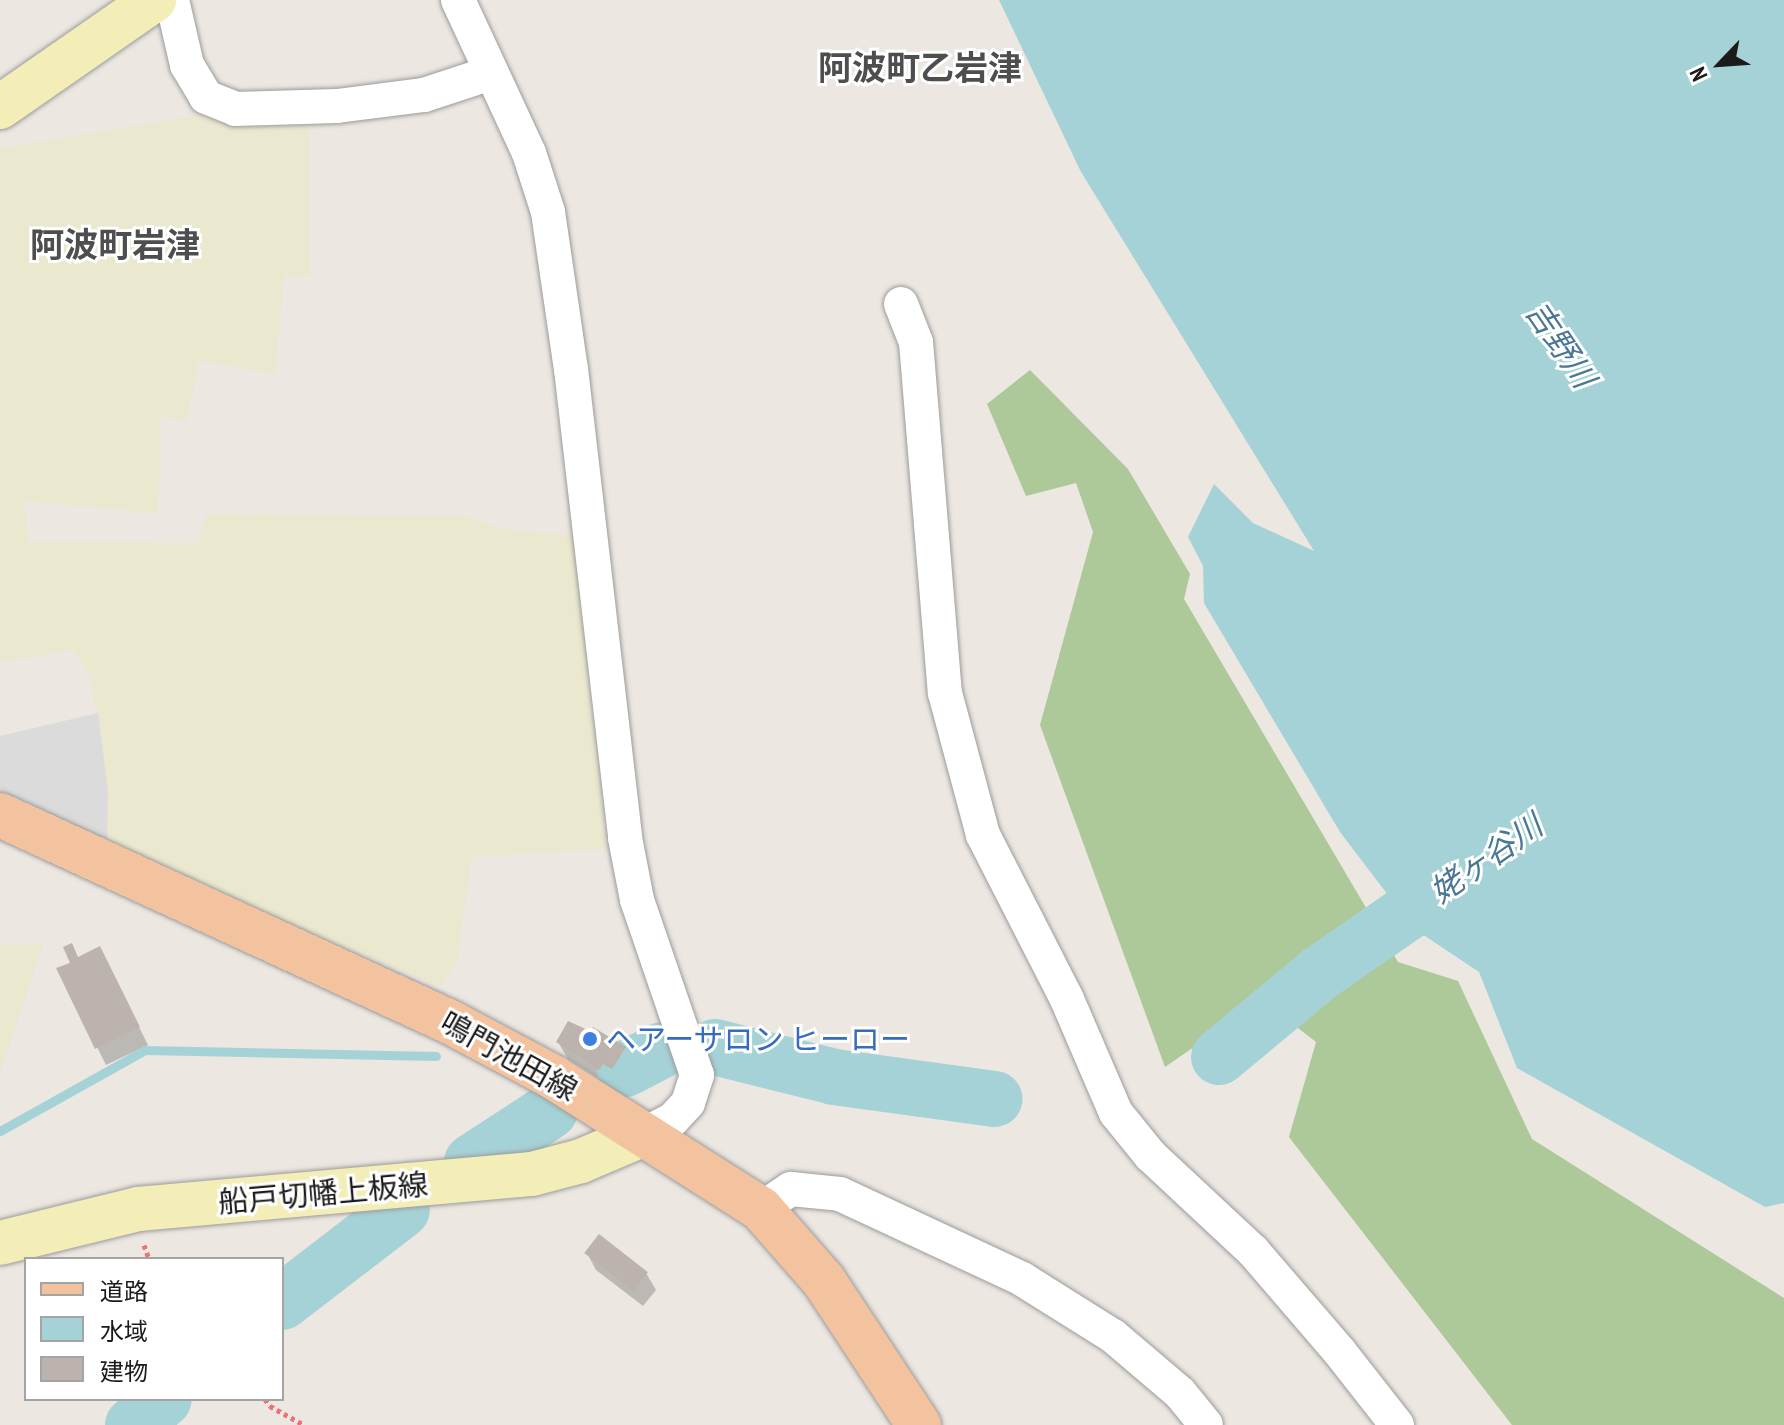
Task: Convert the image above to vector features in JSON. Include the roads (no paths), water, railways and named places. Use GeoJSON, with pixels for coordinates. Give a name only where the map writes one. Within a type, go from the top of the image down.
{"type":"FeatureCollection","features":[{"type":"Feature","properties":{"kind":"main road"},"geometry":{"type":"LineString","coordinates":[[0,107],[154,0]]}},
{"type":"Feature","properties":{"kind":"main road","name":"鳴門池田線"},"geometry":{"type":"LineString","coordinates":[[0,815],[452,1023],[553,1077],[761,1209],[824,1281],[919,1425]]}},
{"type":"Feature","properties":{"kind":"main road","name":"船戸切幡上板線"},"geometry":{"type":"LineString","coordinates":[[0,1243],[138,1209],[532,1174],[581,1161],[642,1135]]}},
{"type":"Feature","properties":{"kind":"street"},"geometry":{"type":"LineString","coordinates":[[172,0],[187,65],[206,97],[235,109],[337,106],[424,95],[491,73]]}},
{"type":"Feature","properties":{"kind":"street"},"geometry":{"type":"LineString","coordinates":[[458,0],[529,153],[548,212],[571,369],[625,838],[637,900],[697,1075],[688,1103],[672,1120],[642,1135]]}},
{"type":"Feature","properties":{"kind":"street"},"geometry":{"type":"LineString","coordinates":[[901,304],[916,342],[945,693],[983,835],[1066,997],[1116,1113],[1151,1156],[1253,1251],[1339,1351],[1397,1425]]}},
{"type":"Feature","properties":{"kind":"street"},"geometry":{"type":"LineString","coordinates":[[761,1209],[791,1189],[840,1194],[1022,1279],[1113,1336],[1180,1393],[1206,1425]]}},
{"type":"Feature","properties":{"kind":"water","name":"吉野川"},"geometry":{"type":"Polygon","coordinates":[[[999,0],[1784,0],[1784,1203],[1765,1207],[1517,1068],[1479,972],[1413,928],[1340,832],[1204,603],[1203,566],[1188,537],[1214,484],[1253,523],[1314,551],[1081,172],[999,0]]]}},
{"type":"Feature","properties":{"kind":"waterway","name":"姥ヶ谷川"},"geometry":{"type":"LineString","coordinates":[[1219,1057],[1320,973],[1468,871]]}},
{"type":"Feature","properties":{"kind":"waterway","name":"姥ヶ谷川"},"geometry":{"type":"LineString","coordinates":[[715,1047],[834,1077],[995,1099]]}},
{"type":"Feature","properties":{"kind":"waterway"},"geometry":{"type":"LineString","coordinates":[[0,1131],[145,1050],[436,1056]]}},
{"type":"Feature","properties":{"kind":"waterway","name":"姥ヶ谷川"},"geometry":{"type":"LineString","coordinates":[[625,1069],[662,1050]]}},
{"type":"Feature","properties":{"kind":"waterway"},"geometry":{"type":"LineString","coordinates":[[531,1110],[541,1116]]}},
{"type":"Feature","properties":{"kind":"waterway","name":"姥ヶ谷川"},"geometry":{"type":"LineString","coordinates":[[472,1162],[550,1111]]}},
{"type":"Feature","properties":{"kind":"waterway","name":"姥ヶ谷川"},"geometry":{"type":"LineString","coordinates":[[284,1300],[402,1210]]}},
{"type":"Feature","properties":{"kind":"waterway","name":"姥ヶ谷川"},"geometry":{"type":"LineString","coordinates":[[133,1425],[162,1401]]}},
{"type":"Feature","properties":{"kind":"place","name":"ヘアーサロン ヒーロー"},"geometry":{"type":"Point","coordinates":[590,1039]}},
{"type":"Feature","properties":{"kind":"district","name":"阿波町乙岩津"},"geometry":{"type":"Point","coordinates":[920,68]}},
{"type":"Feature","properties":{"kind":"district","name":"阿波町岩津"},"geometry":{"type":"Point","coordinates":[115,245]}}]}
